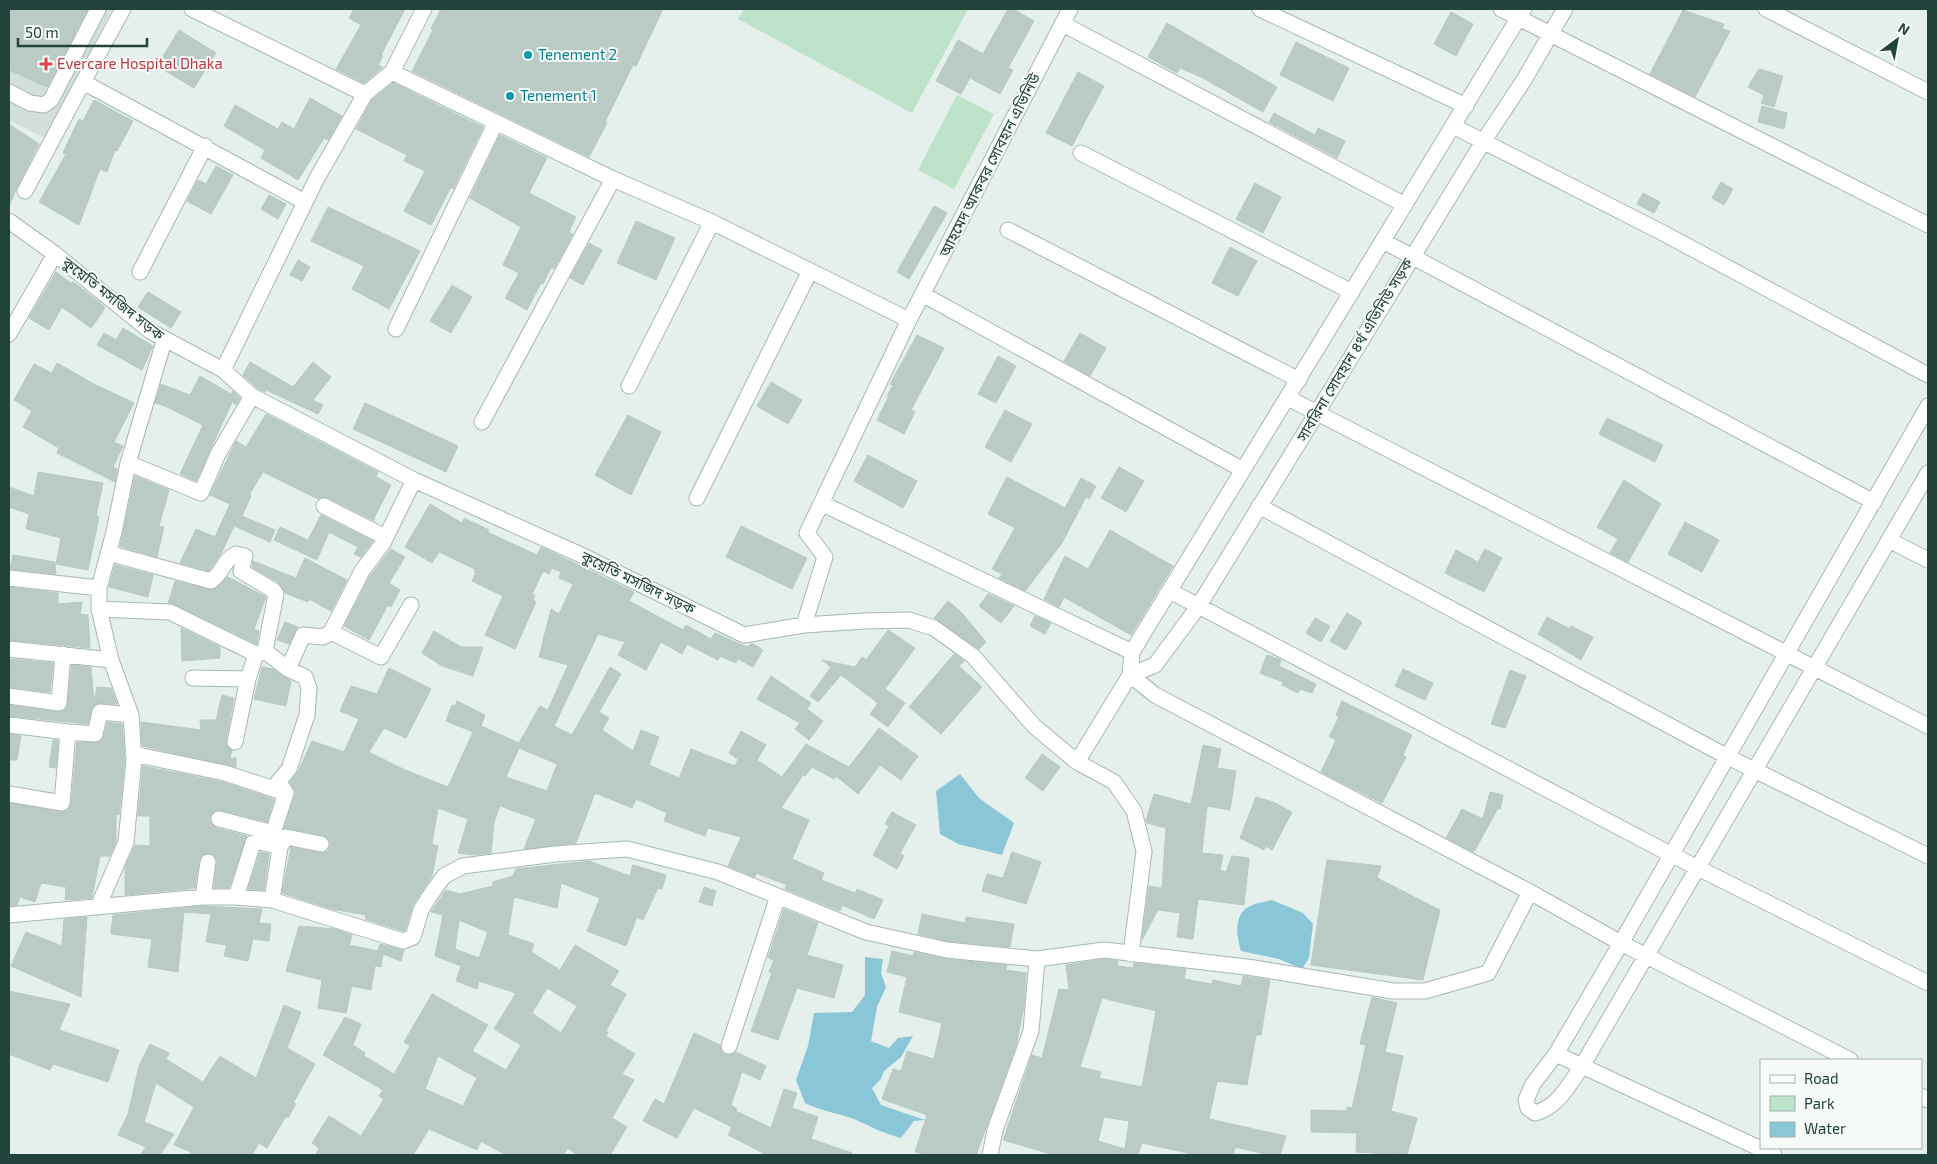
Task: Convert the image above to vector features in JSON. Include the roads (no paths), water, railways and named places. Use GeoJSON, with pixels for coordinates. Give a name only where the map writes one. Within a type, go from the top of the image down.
{"type":"FeatureCollection","features":[{"type":"Feature","properties":{"kind":"street"},"geometry":{"type":"LineString","coordinates":[[9,92],[30,103],[44,105],[50,100],[98,9]]}},
{"type":"Feature","properties":{"kind":"street"},"geometry":{"type":"LineString","coordinates":[[25,191],[123,9]]}},
{"type":"Feature","properties":{"kind":"street"},"geometry":{"type":"LineString","coordinates":[[192,9],[365,94]]}},
{"type":"Feature","properties":{"kind":"street"},"geometry":{"type":"LineString","coordinates":[[223,370],[317,178],[365,94],[392,72],[424,9]]}},
{"type":"Feature","properties":{"kind":"street","name":"আহমেদ আকবর সোবহান এভিনিউ"},"geometry":{"type":"LineString","coordinates":[[804,625],[826,556],[807,533],[823,504],[922,294],[1070,9]]}},
{"type":"Feature","properties":{"kind":"street"},"geometry":{"type":"LineString","coordinates":[[1260,9],[1466,106]]}},
{"type":"Feature","properties":{"kind":"street"},"geometry":{"type":"LineString","coordinates":[[1501,9],[1521,13],[1551,34],[1928,226]]}},
{"type":"Feature","properties":{"kind":"street","name":"সাবরিনা সোবহান ৪র্থ এভিনিউ সড়ক"},"geometry":{"type":"LineString","coordinates":[[1130,675],[1155,665],[1198,607],[1565,9]]}},
{"type":"Feature","properties":{"kind":"street"},"geometry":{"type":"LineString","coordinates":[[1766,9],[1928,92]]}},
{"type":"Feature","properties":{"kind":"street"},"geometry":{"type":"LineString","coordinates":[[1077,762],[1130,675],[1132,652],[1406,205],[1521,13]]}},
{"type":"Feature","properties":{"kind":"street"},"geometry":{"type":"LineString","coordinates":[[1063,24],[1406,205]]}},
{"type":"Feature","properties":{"kind":"street"},"geometry":{"type":"LineString","coordinates":[[392,72],[613,179],[712,222],[909,320]]}},
{"type":"Feature","properties":{"kind":"street"},"geometry":{"type":"LineString","coordinates":[[83,82],[205,146],[305,202]]}},
{"type":"Feature","properties":{"kind":"street"},"geometry":{"type":"LineString","coordinates":[[396,328],[496,122]]}},
{"type":"Feature","properties":{"kind":"street"},"geometry":{"type":"LineString","coordinates":[[1453,126],[1663,233],[1928,375]]}},
{"type":"Feature","properties":{"kind":"street"},"geometry":{"type":"LineString","coordinates":[[140,272],[205,146]]}},
{"type":"Feature","properties":{"kind":"street"},"geometry":{"type":"LineString","coordinates":[[1081,153],[1352,292]]}},
{"type":"Feature","properties":{"kind":"street"},"geometry":{"type":"LineString","coordinates":[[482,422],[613,179]]}},
{"type":"Feature","properties":{"kind":"street","name":"কুয়েতি মসজিদ সড়ক"},"geometry":{"type":"LineString","coordinates":[[9,221],[55,254],[164,341],[223,370],[252,396],[414,480],[581,554],[744,634],[804,625],[909,620],[934,628],[973,656],[1034,726],[1077,762],[1114,782],[1134,811],[1144,851],[1131,954]]}},
{"type":"Feature","properties":{"kind":"street"},"geometry":{"type":"LineString","coordinates":[[630,386],[712,222]]}},
{"type":"Feature","properties":{"kind":"street"},"geometry":{"type":"LineString","coordinates":[[1008,230],[1299,380]]}},
{"type":"Feature","properties":{"kind":"street"},"geometry":{"type":"LineString","coordinates":[[1383,241],[1874,502]]}},
{"type":"Feature","properties":{"kind":"street"},"geometry":{"type":"LineString","coordinates":[[9,334],[55,254]]}},
{"type":"Feature","properties":{"kind":"street"},"geometry":{"type":"LineString","coordinates":[[697,498],[810,271]]}},
{"type":"Feature","properties":{"kind":"street"},"geometry":{"type":"LineString","coordinates":[[922,294],[1243,470]]}},
{"type":"Feature","properties":{"kind":"street"},"geometry":{"type":"LineString","coordinates":[[98,907],[126,842],[133,754],[131,715],[111,660],[99,609],[99,588],[128,462],[164,341]]}},
{"type":"Feature","properties":{"kind":"street"},"geometry":{"type":"LineString","coordinates":[[128,462],[201,494],[218,454],[252,396]]}},
{"type":"Feature","properties":{"kind":"street"},"geometry":{"type":"LineString","coordinates":[[1288,398],[1787,656],[1928,726]]}},
{"type":"Feature","properties":{"kind":"street"},"geometry":{"type":"LineString","coordinates":[[1928,406],[1787,656],[1621,943],[1556,1054],[1533,1084],[1526,1100],[1528,1108],[1535,1113],[1545,1110],[1558,1099],[1582,1066],[1928,473]]}},
{"type":"Feature","properties":{"kind":"street"},"geometry":{"type":"LineString","coordinates":[[288,668],[301,636],[305,634],[323,637],[331,632],[362,571],[383,543],[414,480]]}},
{"type":"Feature","properties":{"kind":"street"},"geometry":{"type":"LineString","coordinates":[[823,504],[1132,652]]}},
{"type":"Feature","properties":{"kind":"street"},"geometry":{"type":"LineString","coordinates":[[324,506],[385,537]]}},
{"type":"Feature","properties":{"kind":"street"},"geometry":{"type":"LineString","coordinates":[[1259,506],[1728,757],[1928,856]]}},
{"type":"Feature","properties":{"kind":"street"},"geometry":{"type":"LineString","coordinates":[[1890,540],[1928,560]]}},
{"type":"Feature","properties":{"kind":"street"},"geometry":{"type":"LineString","coordinates":[[108,553],[211,581],[219,575],[226,559],[236,554],[245,556],[241,571],[274,590],[276,594],[261,652],[248,679],[235,742]]}},
{"type":"Feature","properties":{"kind":"street"},"geometry":{"type":"LineString","coordinates":[[9,578],[99,588]]}},
{"type":"Feature","properties":{"kind":"street"},"geometry":{"type":"LineString","coordinates":[[1170,591],[1672,855],[1928,984]]}},
{"type":"Feature","properties":{"kind":"street"},"geometry":{"type":"LineString","coordinates":[[331,632],[381,657],[411,605]]}},
{"type":"Feature","properties":{"kind":"street"},"geometry":{"type":"LineString","coordinates":[[99,609],[170,612],[261,652],[305,677],[309,688],[307,715],[289,769],[278,782],[286,793],[272,900]]}},
{"type":"Feature","properties":{"kind":"street"},"geometry":{"type":"LineString","coordinates":[[9,649],[111,660]]}},
{"type":"Feature","properties":{"kind":"street"},"geometry":{"type":"LineString","coordinates":[[9,696],[58,703],[63,654]]}},
{"type":"Feature","properties":{"kind":"street"},"geometry":{"type":"LineString","coordinates":[[1130,675],[1155,695],[1530,892],[1621,943],[1848,1059]]}},
{"type":"Feature","properties":{"kind":"street"},"geometry":{"type":"LineString","coordinates":[[193,678],[248,679]]}},
{"type":"Feature","properties":{"kind":"street"},"geometry":{"type":"LineString","coordinates":[[9,725],[95,734],[100,712],[131,715]]}},
{"type":"Feature","properties":{"kind":"street"},"geometry":{"type":"LineString","coordinates":[[9,794],[62,803],[68,732]]}},
{"type":"Feature","properties":{"kind":"street"},"geometry":{"type":"LineString","coordinates":[[133,754],[225,773],[286,793]]}},
{"type":"Feature","properties":{"kind":"street"},"geometry":{"type":"LineString","coordinates":[[219,819],[280,839],[321,844]]}},
{"type":"Feature","properties":{"kind":"street"},"geometry":{"type":"LineString","coordinates":[[236,897],[253,843],[256,841],[280,839]]}},
{"type":"Feature","properties":{"kind":"street"},"geometry":{"type":"LineString","coordinates":[[9,915],[203,898],[236,897],[272,900],[403,940],[413,937],[421,910],[444,876],[463,866],[555,854],[628,849],[718,872],[889,938],[946,950],[1037,959],[1104,950],[1254,968],[1393,991],[1425,991],[1488,973],[1530,892]]}},
{"type":"Feature","properties":{"kind":"street"},"geometry":{"type":"LineString","coordinates":[[203,898],[208,862]]}},
{"type":"Feature","properties":{"kind":"street"},"geometry":{"type":"LineString","coordinates":[[730,1046],[778,896]]}},
{"type":"Feature","properties":{"kind":"street"},"geometry":{"type":"LineString","coordinates":[[990,1155],[996,1130],[1031,1031],[1037,959]]}},
{"type":"Feature","properties":{"kind":"street"},"geometry":{"type":"LineString","coordinates":[[1556,1054],[1760,1149]]}},
{"type":"Feature","properties":{"kind":"street"},"geometry":{"type":"LineString","coordinates":[[1761,1149],[1774,1155]]}},
{"type":"Feature","properties":{"kind":"water"},"geometry":{"type":"Polygon","coordinates":[[[960,774],[979,798],[1014,823],[1002,855],[958,844],[940,834],[936,791],[960,774]]]}},
{"type":"Feature","properties":{"kind":"water"},"geometry":{"type":"Polygon","coordinates":[[[1272,900],[1303,913],[1313,924],[1309,958],[1302,969],[1279,959],[1241,951],[1237,928],[1243,911],[1248,907],[1272,900]]]}},
{"type":"Feature","properties":{"kind":"water"},"geometry":{"type":"Polygon","coordinates":[[[865,957],[883,959],[881,973],[886,987],[877,1007],[871,1041],[889,1048],[898,1038],[913,1036],[901,1057],[884,1071],[881,1079],[872,1088],[881,1105],[925,1120],[914,1121],[901,1138],[854,1119],[805,1103],[796,1080],[808,1046],[814,1013],[852,1012],[865,995],[865,957]]]}},
{"type":"Feature","properties":{"kind":"place","name":"Tenement 2"},"geometry":{"type":"Point","coordinates":[528,55]}},
{"type":"Feature","properties":{"kind":"place","name":"Evercare Hospital Dhaka"},"geometry":{"type":"Point","coordinates":[46,64]}},
{"type":"Feature","properties":{"kind":"place","name":"Tenement 1"},"geometry":{"type":"Point","coordinates":[510,96]}}]}
